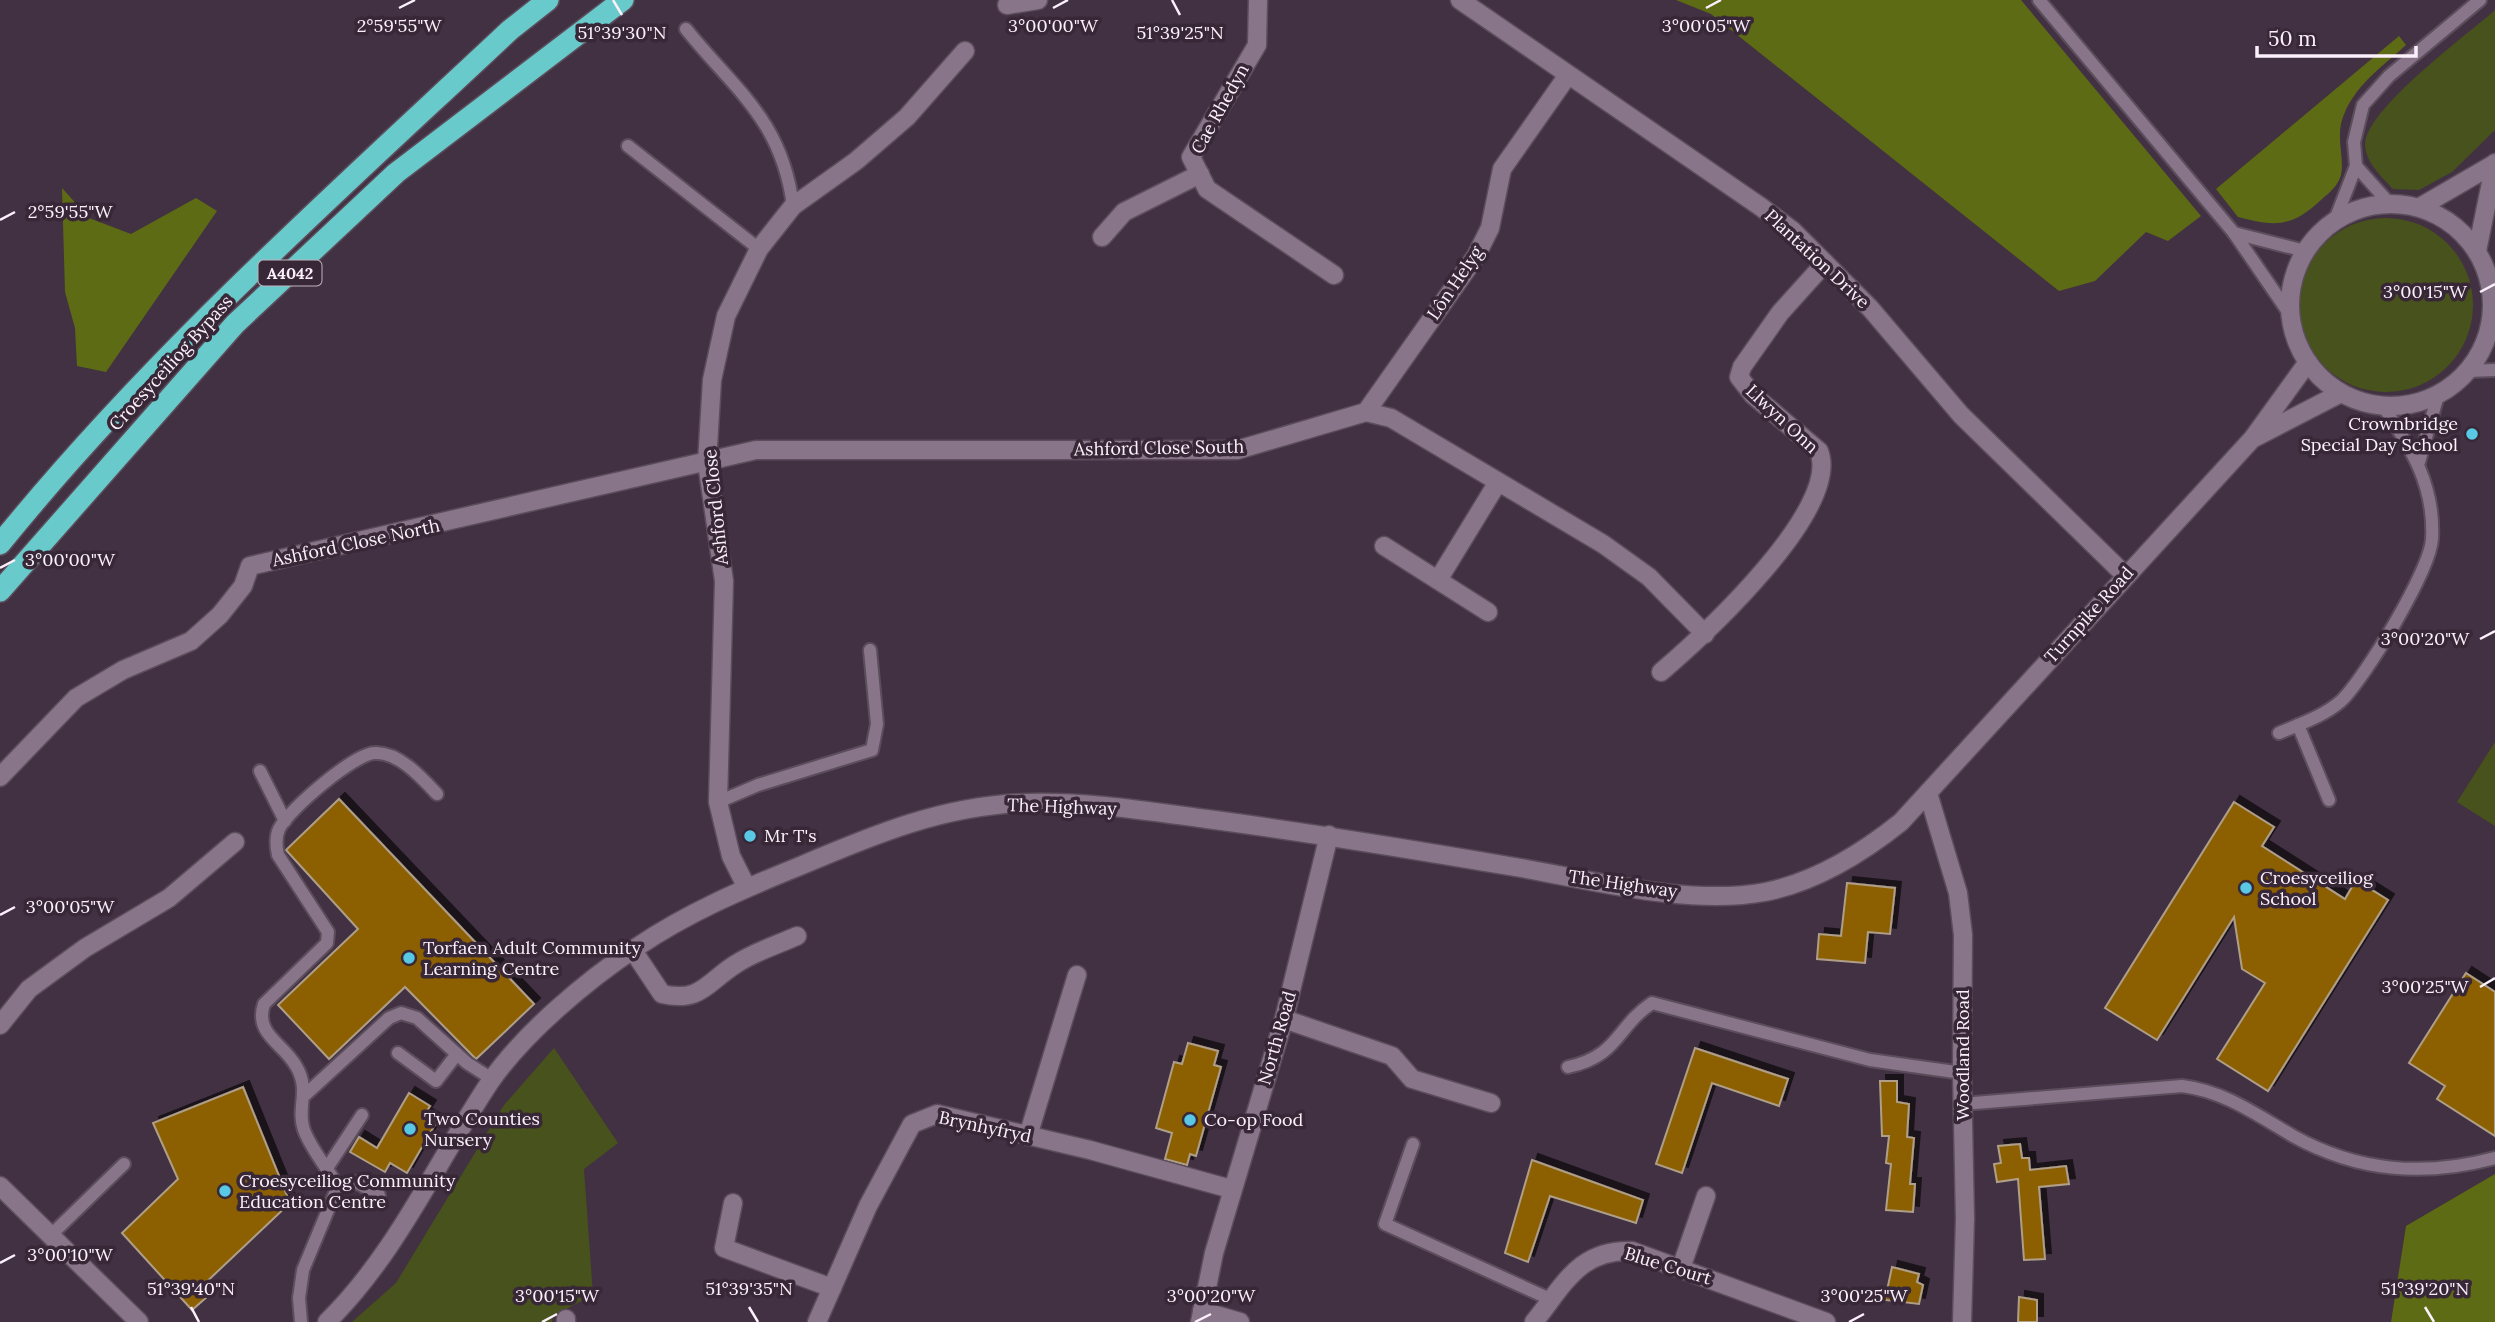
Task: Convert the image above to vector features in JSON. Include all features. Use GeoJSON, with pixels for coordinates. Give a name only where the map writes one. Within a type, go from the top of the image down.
{"type":"FeatureCollection","features":[{"type":"Feature","properties":{"kind":"highway","name":"Croesyceiliog Bypass"},"geometry":{"type":"LineString","coordinates":[[0,544],[43,491],[224,299],[510,30],[548,0]]}},
{"type":"Feature","properties":{"kind":"highway","name":"Croesyceiliog Bypass"},"geometry":{"type":"LineString","coordinates":[[0,591],[235,324],[396,173],[622,0]]}},
{"type":"Feature","properties":{"kind":"street"},"geometry":{"type":"LineString","coordinates":[[1007,5],[1038,0]]}},
{"type":"Feature","properties":{"kind":"street","name":"Cae Rhedyn"},"geometry":{"type":"LineString","coordinates":[[1258,0],[1257,45],[1191,157],[1207,189],[1334,275]]}},
{"type":"Feature","properties":{"kind":"street","name":"Plantation Drive"},"geometry":{"type":"LineString","coordinates":[[1460,0],[1761,207],[1825,263],[1870,308],[1961,415],[2125,575]]}},
{"type":"Feature","properties":{"kind":"street","name":"Ashford Close"},"geometry":{"type":"LineString","coordinates":[[747,888],[731,856],[718,802],[724,581],[707,463],[712,380],[726,316],[759,249],[793,206],[856,161],[907,117],[965,51]]}},
{"type":"Feature","properties":{"kind":"street","name":"Lôn Helyg"},"geometry":{"type":"LineString","coordinates":[[1366,412],[1476,256],[1490,228],[1502,169],[1568,75]]}},
{"type":"Feature","properties":{"kind":"street"},"geometry":{"type":"LineString","coordinates":[[2420,208],[2495,163]]}},
{"type":"Feature","properties":{"kind":"street"},"geometry":{"type":"LineString","coordinates":[[2477,251],[2495,163]]}},
{"type":"Feature","properties":{"kind":"street"},"geometry":{"type":"LineString","coordinates":[[1102,237],[1124,212],[1200,174]]}},
{"type":"Feature","properties":{"kind":"street"},"geometry":{"type":"LineString","coordinates":[[2389,203],[2420,208],[2442,217],[2462,232],[2477,251],[2487,273],[2493,322],[2483,348],[2468,371],[2438,395],[2412,404],[2383,406],[2340,393],[2308,362],[2297,340],[2291,316],[2293,282],[2305,251],[2335,220],[2361,208],[2389,203]]}},
{"type":"Feature","properties":{"kind":"street","name":"Llwyn Onn"},"geometry":{"type":"LineString","coordinates":[[1661,672],[1705,634],[1746,592],[1791,535],[1821,476],[1824,463],[1819,451],[1753,395],[1739,377],[1742,367],[1780,313],[1825,263]]}},
{"type":"Feature","properties":{"kind":"street","name":"Turnpike Road"},"geometry":{"type":"LineString","coordinates":[[1928,793],[2253,438],[2308,362]]}},
{"type":"Feature","properties":{"kind":"street","name":"Turnpike Road"},"geometry":{"type":"LineString","coordinates":[[2253,438],[2340,393]]}},
{"type":"Feature","properties":{"kind":"street"},"geometry":{"type":"LineString","coordinates":[[1366,412],[1391,418],[1603,544],[1649,577],[1705,634]]}},
{"type":"Feature","properties":{"kind":"street","name":"Ashford Close South"},"geometry":{"type":"LineString","coordinates":[[707,463],[756,450],[792,448],[1237,450],[1366,412]]}},
{"type":"Feature","properties":{"kind":"street","name":"Ashford Close North"},"geometry":{"type":"LineString","coordinates":[[0,777],[76,698],[123,670],[191,641],[220,615],[243,586],[250,566],[707,463]]}},
{"type":"Feature","properties":{"kind":"street"},"geometry":{"type":"LineString","coordinates":[[1438,580],[1499,482]]}},
{"type":"Feature","properties":{"kind":"street"},"geometry":{"type":"LineString","coordinates":[[1384,547],[1488,612]]}},
{"type":"Feature","properties":{"kind":"street","name":"The Highway"},"geometry":{"type":"LineString","coordinates":[[327,1322],[349,1300],[389,1248],[492,1079],[526,1040],[632,949],[698,911],[747,888],[914,820],[966,808],[1027,803],[1097,807],[1329,835],[1664,892],[1713,895],[1763,893],[1799,883],[1870,846],[1901,822],[1928,793]]}},
{"type":"Feature","properties":{"kind":"street","name":"Woodland Road"},"geometry":{"type":"LineString","coordinates":[[1928,793],[1958,893],[1963,935],[1962,1104],[1965,1219],[1962,1322]]}},
{"type":"Feature","properties":{"kind":"street","name":"North Road"},"geometry":{"type":"LineString","coordinates":[[1201,1316],[1231,1189],[1284,1019],[1329,835]]}},
{"type":"Feature","properties":{"kind":"street"},"geometry":{"type":"LineString","coordinates":[[0,1025],[29,989],[85,948],[169,898],[235,842]]}},
{"type":"Feature","properties":{"kind":"street"},"geometry":{"type":"LineString","coordinates":[[632,949],[662,994],[677,997],[693,995],[712,985],[737,963],[797,936]]}},
{"type":"Feature","properties":{"kind":"street"},"geometry":{"type":"LineString","coordinates":[[1028,1136],[1077,975]]}},
{"type":"Feature","properties":{"kind":"street"},"geometry":{"type":"LineString","coordinates":[[1284,1019],[1392,1056],[1412,1079],[1491,1103]]}},
{"type":"Feature","properties":{"kind":"street","name":"Brynhyfryd"},"geometry":{"type":"LineString","coordinates":[[817,1322],[868,1206],[912,1124],[937,1114],[1231,1189]]}},
{"type":"Feature","properties":{"kind":"street"},"geometry":{"type":"LineString","coordinates":[[0,1186],[139,1322]]}},
{"type":"Feature","properties":{"kind":"street"},"geometry":{"type":"LineString","coordinates":[[1681,1268],[1706,1196]]}},
{"type":"Feature","properties":{"kind":"street"},"geometry":{"type":"LineString","coordinates":[[733,1203],[724,1248],[831,1288]]}},
{"type":"Feature","properties":{"kind":"street","name":"Blue Court"},"geometry":{"type":"LineString","coordinates":[[1534,1322],[1580,1266],[1596,1254],[1632,1251],[1814,1320]]}},
{"type":"Feature","properties":{"kind":"street"},"geometry":{"type":"LineString","coordinates":[[1201,1316],[1240,1322]]}},
{"type":"Feature","properties":{"kind":"lane"},"geometry":{"type":"LineString","coordinates":[[2039,0],[2234,233],[2291,316]]}},
{"type":"Feature","properties":{"kind":"lane"},"geometry":{"type":"LineString","coordinates":[[2335,220],[2356,166],[2354,142],[2363,105],[2389,76],[2480,0]]}},
{"type":"Feature","properties":{"kind":"lane"},"geometry":{"type":"LineString","coordinates":[[686,29],[766,123],[788,177],[793,206]]}},
{"type":"Feature","properties":{"kind":"lane"},"geometry":{"type":"LineString","coordinates":[[628,146],[759,249]]}},
{"type":"Feature","properties":{"kind":"lane"},"geometry":{"type":"LineString","coordinates":[[2356,166],[2389,203]]}},
{"type":"Feature","properties":{"kind":"lane"},"geometry":{"type":"LineString","coordinates":[[2234,233],[2305,251]]}},
{"type":"Feature","properties":{"kind":"lane"},"geometry":{"type":"LineString","coordinates":[[2468,371],[2495,370]]}},
{"type":"Feature","properties":{"kind":"lane"},"geometry":{"type":"LineString","coordinates":[[2420,462],[2438,395]]}},
{"type":"Feature","properties":{"kind":"lane"},"geometry":{"type":"LineString","coordinates":[[2279,733],[2330,709],[2347,694],[2425,566],[2432,540],[2430,513],[2420,462],[2383,406]]}},
{"type":"Feature","properties":{"kind":"lane"},"geometry":{"type":"LineString","coordinates":[[718,802],[758,785],[872,750],[877,724],[870,650]]}},
{"type":"Feature","properties":{"kind":"lane"},"geometry":{"type":"LineString","coordinates":[[2298,725],[2329,800]]}},
{"type":"Feature","properties":{"kind":"lane"},"geometry":{"type":"LineString","coordinates":[[338,1186],[304,1130],[304,1081],[294,1063],[264,1030],[260,1017],[264,1004],[327,943],[328,932],[278,855],[275,840],[285,821],[359,757],[376,752],[396,758],[437,794]]}},
{"type":"Feature","properties":{"kind":"lane"},"geometry":{"type":"LineString","coordinates":[[260,771],[285,821]]}},
{"type":"Feature","properties":{"kind":"lane"},"geometry":{"type":"LineString","coordinates":[[1568,1067],[1587,1063],[1604,1053],[1622,1037],[1630,1021],[1652,1003],[1870,1060],[1962,1073]]}},
{"type":"Feature","properties":{"kind":"lane"},"geometry":{"type":"LineString","coordinates":[[305,1095],[388,1018],[401,1013],[417,1018],[457,1054],[492,1079]]}},
{"type":"Feature","properties":{"kind":"lane"},"geometry":{"type":"LineString","coordinates":[[398,1053],[436,1081],[457,1054]]}},
{"type":"Feature","properties":{"kind":"lane"},"geometry":{"type":"LineString","coordinates":[[1962,1104],[2190,1087],[2214,1092],[2295,1137],[2327,1152],[2359,1161],[2395,1169],[2430,1171],[2495,1158]]}},
{"type":"Feature","properties":{"kind":"lane"},"geometry":{"type":"LineString","coordinates":[[327,1168],[362,1115]]}},
{"type":"Feature","properties":{"kind":"lane"},"geometry":{"type":"LineString","coordinates":[[1413,1144],[1385,1224],[1552,1300]]}},
{"type":"Feature","properties":{"kind":"lane"},"geometry":{"type":"LineString","coordinates":[[52,1234],[124,1164]]}},
{"type":"Feature","properties":{"kind":"lane"},"geometry":{"type":"LineString","coordinates":[[338,1186],[356,1182],[379,1195]]}},
{"type":"Feature","properties":{"kind":"lane"},"geometry":{"type":"LineString","coordinates":[[300,1322],[299,1298],[303,1270],[338,1186]]}},
{"type":"Feature","properties":{"kind":"green space"},"geometry":{"type":"Polygon","coordinates":[[[1676,0],[2021,0],[2201,216],[2168,241],[2146,232],[2095,281],[2059,291],[1711,14],[1676,0]]]}},
{"type":"Feature","properties":{"kind":"green space"},"geometry":{"type":"Polygon","coordinates":[[[2495,10],[2495,130],[2452,172],[2419,190],[2393,189],[2368,157],[2365,144],[2370,129],[2382,112],[2420,73],[2495,10]]]}},
{"type":"Feature","properties":{"kind":"green space"},"geometry":{"type":"Polygon","coordinates":[[[2399,36],[2406,45],[2364,84],[2345,112],[2340,129],[2341,175],[2333,189],[2311,209],[2292,220],[2273,223],[2238,217],[2216,189],[2399,36]]]}},
{"type":"Feature","properties":{"kind":"green space"},"geometry":{"type":"Polygon","coordinates":[[[62,188],[89,218],[131,234],[196,198],[217,211],[106,372],[77,366],[75,328],[65,292],[62,188]]]}},
{"type":"Feature","properties":{"kind":"green space"},"geometry":{"type":"Polygon","coordinates":[[[2386,218],[2419,224],[2448,243],[2467,272],[2473,305],[2467,338],[2448,367],[2419,386],[2386,392],[2353,386],[2324,367],[2305,338],[2299,305],[2305,272],[2324,243],[2353,224],[2386,218]]]}},
{"type":"Feature","properties":{"kind":"green space"},"geometry":{"type":"Polygon","coordinates":[[[2495,742],[2495,826],[2457,802],[2495,742]]]}},
{"type":"Feature","properties":{"kind":"green space"},"geometry":{"type":"Polygon","coordinates":[[[554,1048],[618,1143],[584,1169],[593,1295],[553,1316],[552,1322],[352,1322],[396,1283],[504,1105],[554,1048]]]}},
{"type":"Feature","properties":{"kind":"green space"},"geometry":{"type":"Polygon","coordinates":[[[2495,1174],[2495,1322],[2391,1322],[2406,1226],[2495,1174]]]}},
{"type":"Feature","properties":{"kind":"building","name":"Torfaen Adult Community Learning Centre"},"geometry":{"type":"Polygon","coordinates":[[[339,799],[534,1004],[476,1059],[405,987],[329,1059],[278,1005],[358,929],[286,850],[339,799]]]}},
{"type":"Feature","properties":{"kind":"building"},"geometry":{"type":"Polygon","coordinates":[[[2234,802],[2274,827],[2262,846],[2345,899],[2356,880],[2388,900],[2268,1091],[2217,1059],[2265,983],[2242,969],[2234,917],[2157,1040],[2105,1008],[2234,802]]]}},
{"type":"Feature","properties":{"kind":"building"},"geometry":{"type":"Polygon","coordinates":[[[1847,883],[1895,888],[1890,934],[1868,932],[1865,963],[1817,959],[1819,934],[1841,936],[1847,883]]]}},
{"type":"Feature","properties":{"kind":"building"},"geometry":{"type":"Polygon","coordinates":[[[2466,973],[2495,992],[2495,1136],[2437,1099],[2445,1086],[2409,1063],[2466,973]]]}},
{"type":"Feature","properties":{"kind":"building"},"geometry":{"type":"Polygon","coordinates":[[[1188,1043],[1218,1051],[1214,1065],[1221,1067],[1196,1156],[1190,1154],[1187,1165],[1165,1159],[1172,1133],[1156,1128],[1174,1062],[1182,1064],[1188,1043]]]}},
{"type":"Feature","properties":{"kind":"building"},"geometry":{"type":"Polygon","coordinates":[[[1695,1048],[1788,1079],[1779,1106],[1712,1083],[1682,1173],[1656,1164],[1695,1048]]]}},
{"type":"Feature","properties":{"kind":"building"},"geometry":{"type":"Polygon","coordinates":[[[1880,1081],[1897,1081],[1897,1102],[1909,1104],[1907,1137],[1914,1138],[1910,1184],[1915,1184],[1913,1212],[1886,1210],[1891,1164],[1886,1163],[1889,1136],[1882,1136],[1880,1081]]]}},
{"type":"Feature","properties":{"kind":"building","name":"Croesyceiliog Community Education Centre"},"geometry":{"type":"Polygon","coordinates":[[[243,1087],[290,1203],[200,1288],[208,1296],[192,1310],[122,1233],[178,1179],[153,1123],[243,1087]]]}},
{"type":"Feature","properties":{"kind":"building","name":"Two Counties Nursery"},"geometry":{"type":"Polygon","coordinates":[[[409,1093],[430,1106],[425,1114],[437,1121],[407,1173],[390,1163],[385,1172],[350,1152],[359,1137],[377,1148],[409,1093]]]}},
{"type":"Feature","properties":{"kind":"building"},"geometry":{"type":"Polygon","coordinates":[[[2020,1144],[2022,1158],[2029,1158],[2030,1170],[2066,1166],[2069,1184],[2039,1187],[2045,1259],[2024,1260],[2018,1179],[1997,1182],[1994,1164],[2001,1163],[1998,1146],[2020,1144]]]}},
{"type":"Feature","properties":{"kind":"building"},"geometry":{"type":"Polygon","coordinates":[[[1532,1160],[1643,1200],[1636,1223],[1550,1196],[1528,1262],[1505,1253],[1532,1160]]]}},
{"type":"Feature","properties":{"kind":"building"},"geometry":{"type":"Polygon","coordinates":[[[1892,1267],[1919,1274],[1917,1282],[1923,1285],[1919,1304],[1885,1300],[1892,1267]]]}},
{"type":"Feature","properties":{"kind":"building"},"geometry":{"type":"Polygon","coordinates":[[[2019,1297],[2037,1300],[2037,1322],[2018,1322],[2019,1297]]]}},
{"type":"Feature","properties":{"kind":"place","name":"Crownbridge Special Day School"},"geometry":{"type":"Point","coordinates":[2472,434]}},
{"type":"Feature","properties":{"kind":"place","name":"Mr T's"},"geometry":{"type":"Point","coordinates":[750,836]}},
{"type":"Feature","properties":{"kind":"place","name":"Croesyceiliog School"},"geometry":{"type":"Point","coordinates":[2246,888]}},
{"type":"Feature","properties":{"kind":"place","name":"Torfaen Adult Community Learning Centre"},"geometry":{"type":"Point","coordinates":[409,958]}},
{"type":"Feature","properties":{"kind":"place","name":"Co-op Food"},"geometry":{"type":"Point","coordinates":[1190,1120]}},
{"type":"Feature","properties":{"kind":"place","name":"Two Counties Nursery"},"geometry":{"type":"Point","coordinates":[410,1129]}},
{"type":"Feature","properties":{"kind":"place","name":"Croesyceiliog Community Education Centre"},"geometry":{"type":"Point","coordinates":[225,1191]}}]}
